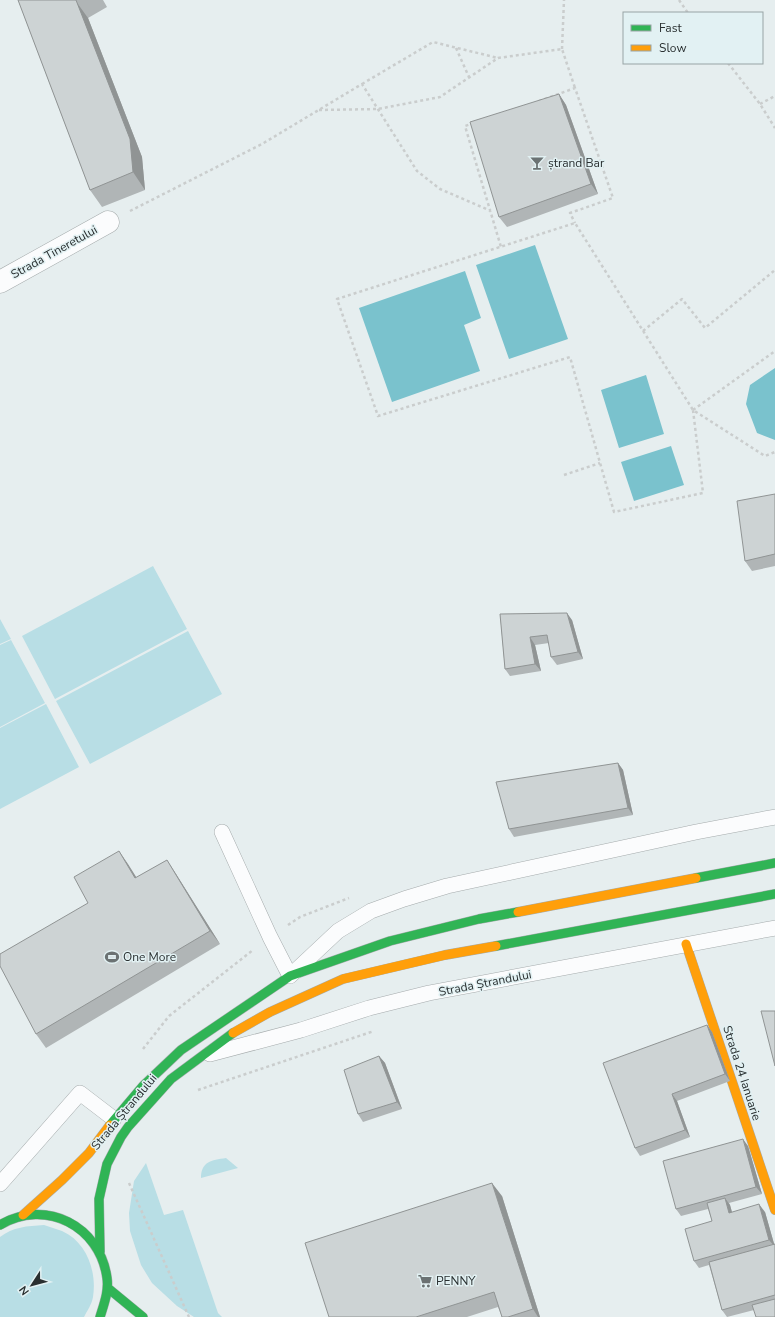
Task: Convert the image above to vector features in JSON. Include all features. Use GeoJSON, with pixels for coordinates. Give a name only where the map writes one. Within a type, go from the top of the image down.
{"type":"FeatureCollection","features":[{"type":"Feature","properties":{"kind":"main road","name":"Strada Ștrandului"},"geometry":{"type":"LineString","coordinates":[[23,1215],[62,1180],[89,1152],[142,1086],[181,1050],[290,976],[390,941],[478,919],[775,863]]}},
{"type":"Feature","properties":{"kind":"main road","name":"Strada Ștrandului"},"geometry":{"type":"LineString","coordinates":[[100,1252],[99,1200],[107,1164],[128,1127],[172,1079],[199,1057],[232,1033],[270,1012],[343,979],[445,955],[775,894]]}},
{"type":"Feature","properties":{"kind":"main road","name":"Strada 24 Ianuarie"},"geometry":{"type":"LineString","coordinates":[[686,944],[775,1210]]}},
{"type":"Feature","properties":{"kind":"main road"},"geometry":{"type":"LineString","coordinates":[[0,1225],[6,1221],[23,1215],[42,1214],[59,1217],[76,1225],[90,1237],[100,1252],[107,1270],[109,1289],[105,1307],[100,1317]]}},
{"type":"Feature","properties":{"kind":"main road"},"geometry":{"type":"LineString","coordinates":[[109,1289],[143,1317]]}},
{"type":"Feature","properties":{"kind":"street","name":"Strada Tineretului"},"geometry":{"type":"LineString","coordinates":[[0,282],[108,222]]}},
{"type":"Feature","properties":{"kind":"lane","name":"Strada Ștrandului"},"geometry":{"type":"LineString","coordinates":[[290,976],[338,931],[371,911],[404,899],[447,886],[696,832],[775,817]]}},
{"type":"Feature","properties":{"kind":"lane"},"geometry":{"type":"LineString","coordinates":[[222,832],[270,937],[290,976]]}},
{"type":"Feature","properties":{"kind":"lane","name":"Strada Ștrandului"},"geometry":{"type":"LineString","coordinates":[[199,1057],[301,1030],[370,1008],[429,993],[775,928]]}},
{"type":"Feature","properties":{"kind":"lane"},"geometry":{"type":"LineString","coordinates":[[0,1184],[80,1093],[114,1119]]}},
{"type":"Feature","properties":{"kind":"path"},"geometry":{"type":"LineString","coordinates":[[564,0],[562,49],[613,198],[570,213],[693,410],[765,456],[775,452]]}},
{"type":"Feature","properties":{"kind":"path"},"geometry":{"type":"LineString","coordinates":[[679,0],[687,12]]}},
{"type":"Feature","properties":{"kind":"path"},"geometry":{"type":"LineString","coordinates":[[108,222],[262,144],[433,42],[498,58],[562,49]]}},
{"type":"Feature","properties":{"kind":"path"},"geometry":{"type":"LineString","coordinates":[[456,48],[469,78]]}},
{"type":"Feature","properties":{"kind":"path"},"geometry":{"type":"LineString","coordinates":[[319,110],[378,109],[440,97],[498,58]]}},
{"type":"Feature","properties":{"kind":"path"},"geometry":{"type":"LineString","coordinates":[[729,64],[760,104],[775,128]]}},
{"type":"Feature","properties":{"kind":"path"},"geometry":{"type":"LineString","coordinates":[[362,84],[417,171],[440,189],[490,211]]}},
{"type":"Feature","properties":{"kind":"path"},"geometry":{"type":"LineString","coordinates":[[539,101],[576,88]]}},
{"type":"Feature","properties":{"kind":"path"},"geometry":{"type":"LineString","coordinates":[[760,104],[775,96]]}},
{"type":"Feature","properties":{"kind":"path"},"geometry":{"type":"LineString","coordinates":[[480,121],[465,126],[501,247]]}},
{"type":"Feature","properties":{"kind":"path"},"geometry":{"type":"LineString","coordinates":[[575,223],[337,299],[378,416],[570,356],[614,512],[703,493],[693,410]]}},
{"type":"Feature","properties":{"kind":"path"},"geometry":{"type":"LineString","coordinates":[[643,331],[682,300],[705,328],[775,270]]}},
{"type":"Feature","properties":{"kind":"path"},"geometry":{"type":"LineString","coordinates":[[693,410],[775,351]]}},
{"type":"Feature","properties":{"kind":"path"},"geometry":{"type":"LineString","coordinates":[[564,475],[600,463]]}},
{"type":"Feature","properties":{"kind":"path"},"geometry":{"type":"LineString","coordinates":[[196,1091],[378,1029]]}},
{"type":"Feature","properties":{"kind":"path"},"geometry":{"type":"LineString","coordinates":[[126,1177],[189,1317]]}},
{"type":"Feature","properties":{"kind":"shaded area"},"geometry":{"type":"Polygon","coordinates":[[[153,566],[187,629],[55,699],[22,636],[153,566]]]}},
{"type":"Feature","properties":{"kind":"shaded area"},"geometry":{"type":"Polygon","coordinates":[[[0,619],[11,639],[0,644],[0,619]]]}},
{"type":"Feature","properties":{"kind":"shaded area"},"geometry":{"type":"Polygon","coordinates":[[[188,631],[222,694],[90,764],[56,701],[188,631]]]}},
{"type":"Feature","properties":{"kind":"shaded area"},"geometry":{"type":"Polygon","coordinates":[[[11,640],[45,703],[0,727],[0,645],[11,640]]]}},
{"type":"Feature","properties":{"kind":"shaded area"},"geometry":{"type":"Polygon","coordinates":[[[46,704],[79,767],[0,809],[0,728],[46,704]]]}},
{"type":"Feature","properties":{"kind":"shaded area"},"geometry":{"type":"Polygon","coordinates":[[[226,1158],[238,1168],[201,1178],[201,1173],[205,1165],[211,1161],[226,1158]]]}},
{"type":"Feature","properties":{"kind":"shaded area"},"geometry":{"type":"Polygon","coordinates":[[[146,1163],[164,1215],[183,1210],[218,1313],[222,1317],[194,1317],[177,1306],[152,1283],[141,1265],[130,1231],[129,1213],[134,1181],[146,1163]]]}},
{"type":"Feature","properties":{"kind":"shaded area"},"geometry":{"type":"Polygon","coordinates":[[[44,1225],[62,1231],[71,1236],[84,1250],[92,1268],[94,1287],[91,1305],[84,1317],[0,1317],[0,1237],[15,1229],[44,1225]]]}},
{"type":"Feature","properties":{"kind":"water"},"geometry":{"type":"Polygon","coordinates":[[[535,245],[568,339],[509,359],[476,265],[535,245]]]}},
{"type":"Feature","properties":{"kind":"water"},"geometry":{"type":"Polygon","coordinates":[[[465,271],[481,318],[464,325],[480,371],[392,402],[359,308],[465,271]]]}},
{"type":"Feature","properties":{"kind":"water"},"geometry":{"type":"Polygon","coordinates":[[[775,368],[775,440],[757,433],[746,404],[750,385],[775,368]]]}},
{"type":"Feature","properties":{"kind":"water"},"geometry":{"type":"Polygon","coordinates":[[[646,375],[664,434],[619,448],[601,390],[646,375]]]}},
{"type":"Feature","properties":{"kind":"water"},"geometry":{"type":"Polygon","coordinates":[[[671,446],[684,485],[634,501],[621,462],[671,446]]]}},
{"type":"Feature","properties":{"kind":"building"},"geometry":{"type":"Polygon","coordinates":[[[18,0],[76,0],[130,139],[133,172],[90,190],[18,0]]]}},
{"type":"Feature","properties":{"kind":"building","name":"ștrand Bar"},"geometry":{"type":"Polygon","coordinates":[[[559,94],[591,184],[499,217],[470,122],[559,94]]]}},
{"type":"Feature","properties":{"kind":"building"},"geometry":{"type":"Polygon","coordinates":[[[775,494],[775,554],[745,561],[737,501],[775,494]]]}},
{"type":"Feature","properties":{"kind":"building"},"geometry":{"type":"Polygon","coordinates":[[[567,613],[578,652],[551,657],[547,635],[530,637],[535,664],[505,669],[500,614],[567,613]]]}},
{"type":"Feature","properties":{"kind":"building"},"geometry":{"type":"Polygon","coordinates":[[[618,763],[628,808],[509,829],[496,782],[618,763]]]}},
{"type":"Feature","properties":{"kind":"building","name":"One More"},"geometry":{"type":"Polygon","coordinates":[[[119,851],[135,878],[167,860],[210,931],[36,1034],[0,966],[0,954],[88,903],[74,877],[119,851]]]}},
{"type":"Feature","properties":{"kind":"building"},"geometry":{"type":"Polygon","coordinates":[[[761,1011],[775,1011],[775,1066],[761,1011]]]}},
{"type":"Feature","properties":{"kind":"building"},"geometry":{"type":"Polygon","coordinates":[[[707,1025],[725,1074],[672,1094],[685,1130],[635,1148],[603,1063],[707,1025]]]}},
{"type":"Feature","properties":{"kind":"building"},"geometry":{"type":"Polygon","coordinates":[[[379,1056],[397,1102],[358,1114],[344,1070],[379,1056]]]}},
{"type":"Feature","properties":{"kind":"building"},"geometry":{"type":"Polygon","coordinates":[[[743,1139],[756,1187],[676,1209],[663,1161],[743,1139]]]}},
{"type":"Feature","properties":{"kind":"building","name":"PENNY"},"geometry":{"type":"Polygon","coordinates":[[[492,1183],[533,1309],[508,1317],[502,1317],[494,1292],[416,1317],[329,1317],[305,1243],[492,1183]]]}},
{"type":"Feature","properties":{"kind":"building"},"geometry":{"type":"Polygon","coordinates":[[[725,1198],[729,1213],[759,1204],[769,1240],[694,1261],[685,1229],[712,1221],[707,1203],[725,1198]]]}},
{"type":"Feature","properties":{"kind":"building"},"geometry":{"type":"Polygon","coordinates":[[[775,1244],[775,1295],[722,1310],[709,1262],[775,1244]]]}},
{"type":"Feature","properties":{"kind":"building"},"geometry":{"type":"Polygon","coordinates":[[[775,1299],[775,1317],[756,1317],[752,1305],[775,1299]]]}},
{"type":"Feature","properties":{"kind":"traffic: fast"},"geometry":{"type":"LineString","coordinates":[[696,878],[775,863]]}},
{"type":"Feature","properties":{"kind":"traffic: fast"},"geometry":{"type":"LineString","coordinates":[[496,946],[775,894]]}},
{"type":"Feature","properties":{"kind":"traffic: fast"},"geometry":{"type":"LineString","coordinates":[[110,1125],[143,1086],[181,1050],[290,976],[390,941],[479,919],[518,912]]}},
{"type":"Feature","properties":{"kind":"traffic: fast"},"geometry":{"type":"LineString","coordinates":[[100,1252],[99,1199],[107,1164],[121,1137],[128,1127],[171,1079],[233,1033]]}},
{"type":"Feature","properties":{"kind":"traffic: fast"},"geometry":{"type":"LineString","coordinates":[[0,1225],[18,1217],[35,1215],[52,1216],[68,1222],[82,1231],[94,1244],[102,1260],[107,1278],[107,1293],[100,1317]]}},
{"type":"Feature","properties":{"kind":"traffic: fast"},"geometry":{"type":"LineString","coordinates":[[109,1289],[143,1317]]}},
{"type":"Feature","properties":{"kind":"traffic: slow"},"geometry":{"type":"LineString","coordinates":[[518,912],[696,878]]}},
{"type":"Feature","properties":{"kind":"traffic: slow"},"geometry":{"type":"LineString","coordinates":[[686,944],[775,1210]]}},
{"type":"Feature","properties":{"kind":"traffic: slow"},"geometry":{"type":"LineString","coordinates":[[233,1033],[270,1012],[343,979],[445,955],[496,946]]}},
{"type":"Feature","properties":{"kind":"traffic: slow"},"geometry":{"type":"LineString","coordinates":[[23,1215],[89,1153],[110,1125]]}},
{"type":"Feature","properties":{"kind":"place","name":"ștrand Bar"},"geometry":{"type":"Point","coordinates":[537,163]}},
{"type":"Feature","properties":{"kind":"place","name":"One More"},"geometry":{"type":"Point","coordinates":[112,957]}},
{"type":"Feature","properties":{"kind":"place","name":"PENNY"},"geometry":{"type":"Point","coordinates":[425,1281]}}]}
